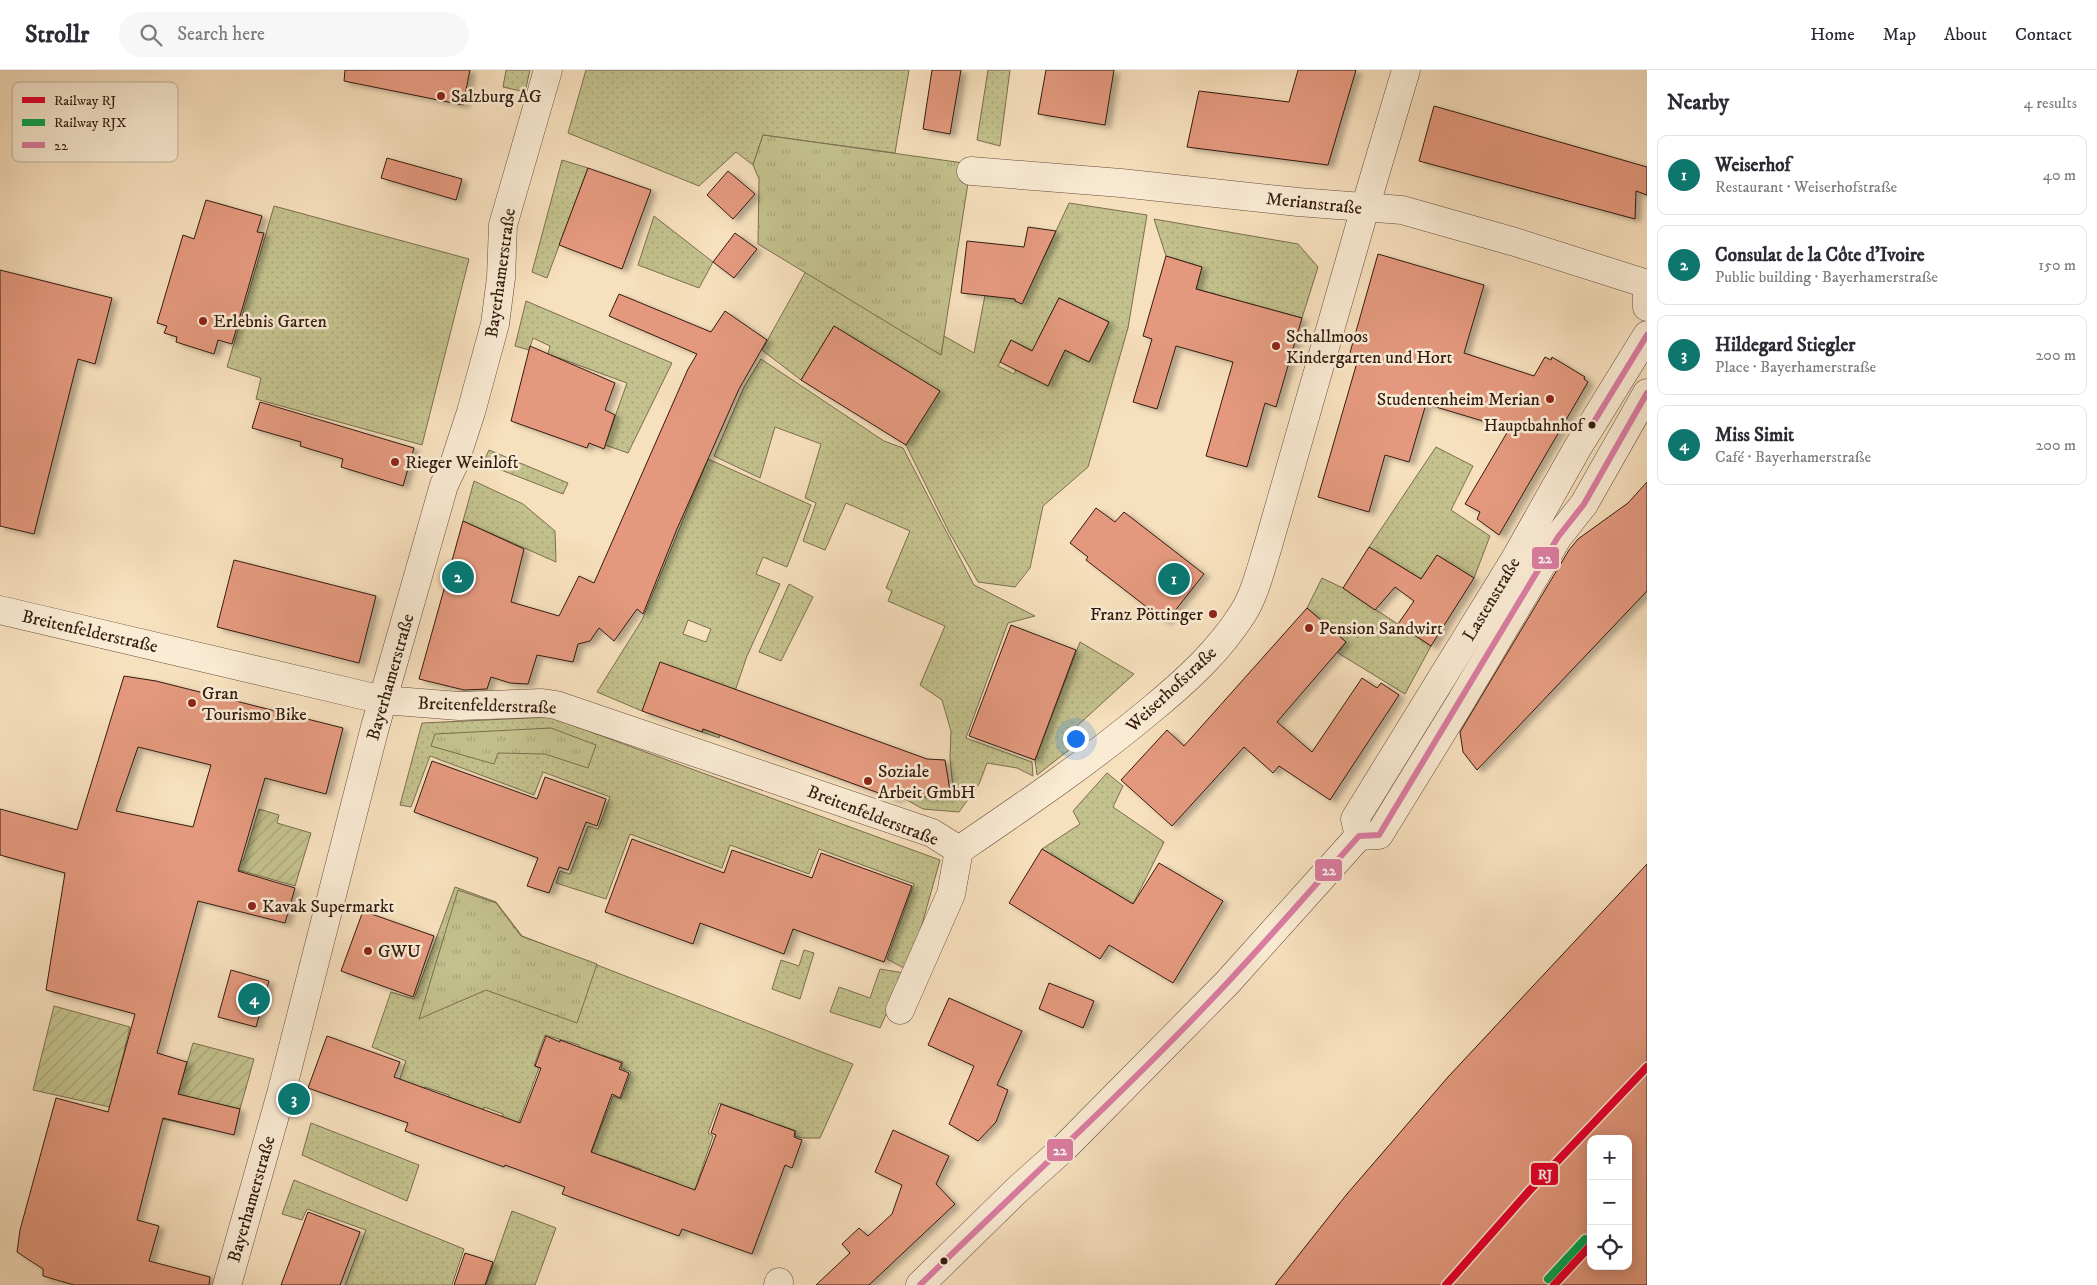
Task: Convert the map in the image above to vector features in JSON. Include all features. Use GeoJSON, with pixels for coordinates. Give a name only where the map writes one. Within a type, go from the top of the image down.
{"type":"FeatureCollection","features":[{"type":"Feature","properties":{"kind":"street","name":"Bayerhamerstraße"},"geometry":{"type":"LineString","coordinates":[[227,1285],[283,1084],[348,828],[383,700],[444,485],[454,464],[471,412],[495,324],[501,278],[503,225],[548,70]]}},
{"type":"Feature","properties":{"kind":"street","name":"Weiserhofstraße"},"geometry":{"type":"LineString","coordinates":[[959,850],[1052,787],[1111,743],[1200,667],[1227,636],[1244,612],[1253,592],[1274,527],[1406,70]]}},
{"type":"Feature","properties":{"kind":"street","name":"Merianstraße"},"geometry":{"type":"LineString","coordinates":[[971,171],[1121,183],[1365,208],[1402,210],[1515,242],[1647,284]]}},
{"type":"Feature","properties":{"kind":"street"},"geometry":{"type":"LineString","coordinates":[[1647,296],[1647,307]]}},
{"type":"Feature","properties":{"kind":"street","name":"Lastenstraße"},"geometry":{"type":"LineString","coordinates":[[1647,335],[1578,447],[1510,567],[1355,819],[1360,836],[1379,835],[1558,538],[1589,496],[1647,393]]}},
{"type":"Feature","properties":{"kind":"street","name":"Breitenfelderstraße"},"geometry":{"type":"LineString","coordinates":[[0,610],[383,700],[459,706],[542,703],[556,705],[932,833],[959,850]]}},
{"type":"Feature","properties":{"kind":"street"},"geometry":{"type":"LineString","coordinates":[[920,1285],[1017,1190],[1064,1148],[1227,984],[1360,836]]}},
{"type":"Feature","properties":{"kind":"street"},"geometry":{"type":"LineString","coordinates":[[900,1010],[951,894],[959,850]]}},
{"type":"Feature","properties":{"kind":"green space"},"geometry":{"type":"Polygon","coordinates":[[[506,70],[530,70],[525,92],[503,87],[506,70]]]}},
{"type":"Feature","properties":{"kind":"green space"},"geometry":{"type":"Polygon","coordinates":[[[586,70],[909,70],[895,153],[763,135],[753,165],[736,152],[699,186],[568,133],[586,70]]]}},
{"type":"Feature","properties":{"kind":"green space"},"geometry":{"type":"Polygon","coordinates":[[[988,70],[1010,70],[1000,146],[977,140],[988,70]]]}},
{"type":"Feature","properties":{"kind":"green space"},"geometry":{"type":"Polygon","coordinates":[[[763,135],[971,164],[941,355],[758,244],[759,179],[753,165],[763,135]]]}},
{"type":"Feature","properties":{"kind":"green space"},"geometry":{"type":"Polygon","coordinates":[[[562,160],[588,168],[547,278],[532,272],[562,160]]]}},
{"type":"Feature","properties":{"kind":"green space"},"geometry":{"type":"Polygon","coordinates":[[[1069,203],[1147,215],[1128,328],[1088,467],[1043,506],[1030,568],[1015,587],[978,582],[949,532],[906,445],[939,391],[834,326],[801,380],[762,350],[806,271],[941,355],[944,336],[974,353],[985,295],[1044,257],[1069,203]],[[1059,298],[1039,337],[1041,355],[1011,340],[998,366],[1014,374],[1016,370],[1048,385],[1065,350],[1089,362],[1109,322],[1059,298]]]}},
{"type":"Feature","properties":{"kind":"green space"},"geometry":{"type":"Polygon","coordinates":[[[274,206],[469,259],[422,445],[256,399],[261,378],[227,367],[274,206]]]}},
{"type":"Feature","properties":{"kind":"green space"},"geometry":{"type":"Polygon","coordinates":[[[654,216],[713,262],[699,288],[638,265],[654,216]]]}},
{"type":"Feature","properties":{"kind":"green space"},"geometry":{"type":"Polygon","coordinates":[[[1154,219],[1298,244],[1318,267],[1302,318],[1196,289],[1202,267],[1166,256],[1154,219]]]}},
{"type":"Feature","properties":{"kind":"green space"},"geometry":{"type":"Polygon","coordinates":[[[526,301],[672,363],[628,453],[605,445],[627,383],[548,354],[550,346],[533,338],[529,350],[515,346],[526,301]]]}},
{"type":"Feature","properties":{"kind":"green space"},"geometry":{"type":"Polygon","coordinates":[[[761,359],[884,441],[903,448],[974,585],[1035,616],[1008,623],[966,738],[1032,762],[1033,776],[1017,768],[987,763],[979,784],[959,812],[923,809],[903,798],[906,791],[926,798],[954,798],[950,758],[951,731],[942,700],[920,685],[945,626],[888,601],[892,591],[886,588],[910,531],[846,503],[825,550],[803,541],[816,503],[805,498],[821,444],[775,427],[760,478],[714,456],[744,387],[761,359]]]}},
{"type":"Feature","properties":{"kind":"green space"},"geometry":{"type":"Polygon","coordinates":[[[1436,447],[1473,466],[1451,510],[1490,536],[1474,578],[1437,555],[1421,579],[1369,547],[1436,447]]]}},
{"type":"Feature","properties":{"kind":"green space"},"geometry":{"type":"Polygon","coordinates":[[[489,450],[568,483],[563,494],[483,463],[489,450]]]}},
{"type":"Feature","properties":{"kind":"green space"},"geometry":{"type":"Polygon","coordinates":[[[708,459],[811,505],[787,567],[763,557],[756,574],[780,584],[747,656],[719,738],[702,732],[719,684],[642,711],[597,692],[642,620],[708,459]],[[688,620],[683,634],[706,642],[711,629],[688,620]]]}},
{"type":"Feature","properties":{"kind":"green space"},"geometry":{"type":"Polygon","coordinates":[[[474,481],[523,504],[555,531],[556,562],[463,521],[474,481]]]}},
{"type":"Feature","properties":{"kind":"green space"},"geometry":{"type":"Polygon","coordinates":[[[1322,578],[1343,588],[1431,646],[1405,694],[1338,653],[1346,642],[1307,608],[1322,578]]]}},
{"type":"Feature","properties":{"kind":"green space"},"geometry":{"type":"Polygon","coordinates":[[[789,584],[813,597],[781,661],[759,652],[789,584]]]}},
{"type":"Feature","properties":{"kind":"green space"},"geometry":{"type":"Polygon","coordinates":[[[1080,642],[1134,674],[1077,726],[1083,739],[1037,775],[1035,760],[1080,642]]]}},
{"type":"Feature","properties":{"kind":"green space"},"geometry":{"type":"Polygon","coordinates":[[[550,717],[940,860],[909,971],[887,959],[914,884],[819,849],[809,874],[730,845],[722,868],[630,834],[606,899],[556,883],[560,871],[570,874],[588,826],[598,829],[610,797],[543,772],[534,795],[430,756],[411,807],[400,805],[422,723],[550,717]]]}},
{"type":"Feature","properties":{"kind":"green space"},"geometry":{"type":"Polygon","coordinates":[[[551,728],[596,745],[588,768],[545,754],[498,753],[494,764],[431,746],[435,734],[551,728]]]}},
{"type":"Feature","properties":{"kind":"green space"},"geometry":{"type":"Polygon","coordinates":[[[1107,773],[1123,786],[1113,807],[1164,842],[1133,904],[1042,849],[1080,824],[1073,811],[1107,773]]]}},
{"type":"Feature","properties":{"kind":"green space"},"geometry":{"type":"Polygon","coordinates":[[[259,809],[279,815],[277,823],[311,833],[295,886],[214,863],[216,853],[243,861],[259,809]]]}},
{"type":"Feature","properties":{"kind":"green space"},"geometry":{"type":"Polygon","coordinates":[[[455,887],[496,902],[522,936],[853,1064],[820,1138],[795,1136],[796,1131],[777,1124],[774,1129],[752,1121],[753,1115],[719,1103],[708,1133],[713,1136],[693,1195],[676,1188],[677,1183],[658,1176],[656,1181],[640,1175],[641,1169],[603,1156],[601,1160],[590,1156],[613,1096],[621,1099],[631,1072],[621,1068],[623,1062],[602,1055],[600,1061],[578,1052],[579,1045],[545,1035],[534,1066],[539,1068],[517,1127],[502,1122],[503,1114],[484,1107],[482,1114],[448,1101],[449,1095],[425,1087],[422,1091],[399,1081],[406,1061],[372,1047],[391,992],[414,999],[455,887]]]}},
{"type":"Feature","properties":{"kind":"green space"},"geometry":{"type":"Polygon","coordinates":[[[458,890],[496,903],[521,936],[597,964],[577,1023],[486,990],[419,1019],[458,890]]]}},
{"type":"Feature","properties":{"kind":"green space"},"geometry":{"type":"Polygon","coordinates":[[[804,950],[814,953],[800,999],[772,989],[781,960],[799,966],[804,950]]]}},
{"type":"Feature","properties":{"kind":"green space"},"geometry":{"type":"Polygon","coordinates":[[[880,969],[904,973],[880,1028],[830,1012],[839,987],[870,998],[880,969]]]}},
{"type":"Feature","properties":{"kind":"green space"},"geometry":{"type":"Polygon","coordinates":[[[54,1006],[130,1027],[116,1084],[176,1100],[193,1043],[254,1059],[240,1109],[211,1102],[204,1128],[33,1090],[54,1006]]]}},
{"type":"Feature","properties":{"kind":"green space"},"geometry":{"type":"Polygon","coordinates":[[[311,1123],[419,1165],[407,1201],[302,1155],[311,1123]]]}},
{"type":"Feature","properties":{"kind":"green space"},"geometry":{"type":"Polygon","coordinates":[[[294,1180],[464,1249],[452,1285],[345,1285],[366,1230],[307,1209],[302,1220],[282,1214],[294,1180]]]}},
{"type":"Feature","properties":{"kind":"green space"},"geometry":{"type":"Polygon","coordinates":[[[512,1211],[556,1228],[535,1285],[486,1285],[512,1211]]]}},
{"type":"Feature","properties":{"kind":"building","name":"Salzburg AG"},"geometry":{"type":"Polygon","coordinates":[[[345,70],[470,70],[463,105],[344,81],[345,70]]]}},
{"type":"Feature","properties":{"kind":"building"},"geometry":{"type":"Polygon","coordinates":[[[932,70],[961,70],[950,134],[923,129],[932,70]]]}},
{"type":"Feature","properties":{"kind":"building"},"geometry":{"type":"Polygon","coordinates":[[[1046,70],[1114,70],[1105,125],[1038,114],[1046,70]]]}},
{"type":"Feature","properties":{"kind":"building"},"geometry":{"type":"Polygon","coordinates":[[[1298,70],[1356,70],[1328,165],[1187,147],[1199,91],[1289,102],[1298,70]]]}},
{"type":"Feature","properties":{"kind":"building"},"geometry":{"type":"Polygon","coordinates":[[[1434,106],[1647,167],[1647,195],[1636,191],[1635,219],[1419,161],[1434,106]]]}},
{"type":"Feature","properties":{"kind":"building"},"geometry":{"type":"Polygon","coordinates":[[[387,158],[462,179],[456,200],[381,178],[387,158]]]}},
{"type":"Feature","properties":{"kind":"building"},"geometry":{"type":"Polygon","coordinates":[[[588,168],[651,190],[622,269],[559,245],[588,168]]]}},
{"type":"Feature","properties":{"kind":"building"},"geometry":{"type":"Polygon","coordinates":[[[728,171],[755,194],[733,219],[707,195],[728,171]]]}},
{"type":"Feature","properties":{"kind":"building"},"geometry":{"type":"Polygon","coordinates":[[[206,200],[262,216],[257,232],[264,233],[232,344],[218,340],[214,354],[176,342],[177,337],[164,333],[167,326],[157,323],[183,235],[194,239],[206,200]]]}},
{"type":"Feature","properties":{"kind":"building"},"geometry":{"type":"Polygon","coordinates":[[[1028,227],[1056,231],[1022,304],[1015,301],[1015,299],[961,293],[967,241],[1024,247],[1028,227]]]}},
{"type":"Feature","properties":{"kind":"building"},"geometry":{"type":"Polygon","coordinates":[[[735,233],[757,249],[734,278],[713,262],[735,233]]]}},
{"type":"Feature","properties":{"kind":"building"},"geometry":{"type":"Polygon","coordinates":[[[1378,254],[1484,285],[1464,353],[1534,376],[1545,357],[1551,360],[1552,357],[1585,377],[1584,379],[1588,382],[1499,535],[1477,519],[1480,512],[1465,504],[1508,431],[1505,430],[1506,428],[1426,404],[1409,462],[1385,455],[1369,512],[1318,497],[1358,359],[1349,356],[1378,254]]]}},
{"type":"Feature","properties":{"kind":"building"},"geometry":{"type":"Polygon","coordinates":[[[1166,256],[1202,267],[1196,289],[1302,318],[1276,407],[1265,403],[1247,467],[1206,456],[1233,362],[1176,346],[1157,409],[1133,402],[1152,339],[1143,336],[1166,256]]]}},
{"type":"Feature","properties":{"kind":"building"},"geometry":{"type":"Polygon","coordinates":[[[0,270],[112,298],[95,364],[78,359],[34,534],[0,526],[0,270]]]}},
{"type":"Feature","properties":{"kind":"building"},"geometry":{"type":"Polygon","coordinates":[[[619,294],[711,332],[725,311],[767,340],[739,389],[677,529],[643,614],[637,609],[614,641],[599,628],[590,641],[578,644],[573,662],[537,655],[528,684],[510,683],[491,677],[487,689],[464,690],[419,679],[463,521],[524,549],[511,602],[559,616],[579,576],[594,583],[688,369],[697,354],[609,316],[619,294]]]}},
{"type":"Feature","properties":{"kind":"building"},"geometry":{"type":"Polygon","coordinates":[[[1059,298],[1109,322],[1089,362],[1065,350],[1048,386],[1000,362],[1011,340],[1032,351],[1059,298]]]}},
{"type":"Feature","properties":{"kind":"building"},"geometry":{"type":"Polygon","coordinates":[[[834,326],[940,391],[906,445],[801,380],[834,326]]]}},
{"type":"Feature","properties":{"kind":"building"},"geometry":{"type":"Polygon","coordinates":[[[530,346],[615,383],[605,410],[615,415],[604,449],[589,443],[587,448],[511,421],[530,346]]]}},
{"type":"Feature","properties":{"kind":"building"},"geometry":{"type":"Polygon","coordinates":[[[260,402],[414,448],[403,486],[341,467],[343,459],[300,446],[301,442],[252,428],[260,402]]]}},
{"type":"Feature","properties":{"kind":"building"},"geometry":{"type":"Polygon","coordinates":[[[1647,482],[1647,591],[1477,770],[1463,752],[1460,732],[1569,550],[1578,539],[1628,503],[1647,482]]]}},
{"type":"Feature","properties":{"kind":"building"},"geometry":{"type":"Polygon","coordinates":[[[1096,508],[1115,522],[1124,512],[1204,574],[1166,622],[1086,560],[1088,557],[1070,543],[1096,508]]]}},
{"type":"Feature","properties":{"kind":"building"},"geometry":{"type":"Polygon","coordinates":[[[1369,547],[1421,579],[1437,555],[1474,578],[1431,646],[1398,624],[1414,601],[1395,587],[1375,610],[1343,588],[1369,547]]]}},
{"type":"Feature","properties":{"kind":"building"},"geometry":{"type":"Polygon","coordinates":[[[234,560],[376,596],[359,663],[217,627],[234,560]]]}},
{"type":"Feature","properties":{"kind":"building"},"geometry":{"type":"Polygon","coordinates":[[[1307,608],[1346,642],[1277,722],[1312,752],[1362,678],[1377,688],[1381,683],[1399,695],[1330,800],[1279,766],[1273,773],[1244,747],[1172,826],[1121,780],[1167,730],[1184,746],[1307,608]]]}},
{"type":"Feature","properties":{"kind":"building"},"geometry":{"type":"Polygon","coordinates":[[[1011,625],[1076,650],[1035,760],[969,736],[1011,625]]]}},
{"type":"Feature","properties":{"kind":"building"},"geometry":{"type":"Polygon","coordinates":[[[660,662],[927,759],[945,760],[951,797],[926,797],[902,789],[898,800],[703,729],[702,732],[642,711],[660,662]]]}},
{"type":"Feature","properties":{"kind":"building"},"geometry":{"type":"Polygon","coordinates":[[[124,676],[156,681],[343,728],[326,794],[265,778],[238,871],[295,888],[285,923],[198,901],[157,1053],[187,1062],[178,1094],[240,1109],[234,1135],[163,1118],[137,1220],[159,1226],[149,1261],[210,1277],[209,1285],[74,1285],[43,1276],[43,1269],[17,1252],[20,1230],[56,1098],[108,1112],[135,1014],[46,990],[65,873],[0,855],[0,809],[77,830],[124,676]],[[138,747],[116,811],[193,827],[211,765],[138,747]]]}},
{"type":"Feature","properties":{"kind":"building"},"geometry":{"type":"Polygon","coordinates":[[[432,761],[537,799],[545,777],[606,799],[597,826],[586,822],[568,870],[559,867],[549,893],[527,886],[538,858],[414,812],[432,761]]]}},
{"type":"Feature","properties":{"kind":"building"},"geometry":{"type":"Polygon","coordinates":[[[632,839],[724,873],[732,850],[812,878],[821,853],[912,886],[884,962],[793,929],[784,954],[700,923],[693,944],[605,912],[632,839]]]}},
{"type":"Feature","properties":{"kind":"building"},"geometry":{"type":"Polygon","coordinates":[[[1042,849],[1133,904],[1159,863],[1223,901],[1173,983],[1109,945],[1100,959],[1009,903],[1042,849]]]}},
{"type":"Feature","properties":{"kind":"building"},"geometry":{"type":"Polygon","coordinates":[[[1647,864],[1647,1285],[1275,1285],[1347,1194],[1448,1077],[1647,864]]]}},
{"type":"Feature","properties":{"kind":"building"},"geometry":{"type":"Polygon","coordinates":[[[363,911],[434,936],[413,997],[341,971],[363,911]]]}},
{"type":"Feature","properties":{"kind":"building"},"geometry":{"type":"Polygon","coordinates":[[[231,970],[269,981],[256,1027],[218,1017],[231,970]]]}},
{"type":"Feature","properties":{"kind":"building"},"geometry":{"type":"Polygon","coordinates":[[[1049,983],[1094,1001],[1083,1028],[1039,1009],[1049,983]]]}},
{"type":"Feature","properties":{"kind":"building"},"geometry":{"type":"Polygon","coordinates":[[[949,998],[1022,1031],[997,1085],[1008,1090],[996,1122],[978,1141],[949,1124],[974,1066],[928,1045],[949,998]]]}},
{"type":"Feature","properties":{"kind":"building"},"geometry":{"type":"Polygon","coordinates":[[[327,1036],[400,1062],[394,1077],[520,1123],[541,1068],[535,1066],[546,1036],[622,1063],[619,1069],[629,1073],[620,1098],[612,1094],[591,1152],[695,1190],[716,1135],[711,1133],[721,1104],[795,1131],[794,1137],[802,1140],[792,1168],[785,1165],[752,1254],[682,1229],[679,1236],[562,1194],[565,1187],[405,1131],[408,1123],[308,1088],[327,1036]]]}},
{"type":"Feature","properties":{"kind":"building"},"geometry":{"type":"Polygon","coordinates":[[[893,1130],[949,1156],[936,1184],[955,1204],[869,1285],[816,1285],[850,1253],[842,1244],[859,1228],[868,1236],[892,1214],[902,1185],[875,1172],[893,1130]]]}},
{"type":"Feature","properties":{"kind":"building"},"geometry":{"type":"Polygon","coordinates":[[[308,1212],[360,1232],[340,1285],[281,1285],[308,1212]]]}},
{"type":"Feature","properties":{"kind":"building"},"geometry":{"type":"Polygon","coordinates":[[[465,1253],[493,1262],[485,1285],[454,1285],[465,1253]]]}},
{"type":"Feature","properties":{"kind":"rail line","name":"RJ"},"geometry":{"type":"LineString","coordinates":[[1446,1285],[1530,1190],[1647,1067]]}},
{"type":"Feature","properties":{"kind":"rail line","name":"RJX"},"geometry":{"type":"LineString","coordinates":[[1548,1279],[1585,1239]]}},
{"type":"Feature","properties":{"kind":"rail line","name":"RJ"},"geometry":{"type":"LineString","coordinates":[[1554,1285],[1587,1249]]}},
{"type":"Feature","properties":{"kind":"transit line","name":"22"},"geometry":{"type":"LineString","coordinates":[[1592,425],[1647,335]]}},
{"type":"Feature","properties":{"kind":"transit line","name":"22"},"geometry":{"type":"LineString","coordinates":[[920,1285],[1191,1021],[1359,836],[1379,835],[1558,537],[1584,504],[1647,393]]}},
{"type":"Feature","properties":{"kind":"place","name":"Salzburg AG"},"geometry":{"type":"Point","coordinates":[441,96]}},
{"type":"Feature","properties":{"kind":"place","name":"Erlebnis Garten"},"geometry":{"type":"Point","coordinates":[203,321]}},
{"type":"Feature","properties":{"kind":"place","name":"Schallmoos Kindergarten und Hort"},"geometry":{"type":"Point","coordinates":[1276,346]}},
{"type":"Feature","properties":{"kind":"place","name":"Studentenheim Merian"},"geometry":{"type":"Point","coordinates":[1550,399]}},
{"type":"Feature","properties":{"kind":"place","name":"Hauptbahnhof"},"geometry":{"type":"Point","coordinates":[1592,425]}},
{"type":"Feature","properties":{"kind":"place","name":"Rieger Weinloft"},"geometry":{"type":"Point","coordinates":[395,462]}},
{"type":"Feature","properties":{"kind":"place","name":"Consulat de la Côte d'Ivoire"},"geometry":{"type":"Point","coordinates":[458,577]}},
{"type":"Feature","properties":{"kind":"place","name":"Weiserhof"},"geometry":{"type":"Point","coordinates":[1174,579]}},
{"type":"Feature","properties":{"kind":"place","name":"Franz Pöttinger"},"geometry":{"type":"Point","coordinates":[1213,614]}},
{"type":"Feature","properties":{"kind":"place","name":"Pension Sandwirt"},"geometry":{"type":"Point","coordinates":[1309,628]}},
{"type":"Feature","properties":{"kind":"place","name":"Gran Tourismo Bike"},"geometry":{"type":"Point","coordinates":[192,703]}},
{"type":"Feature","properties":{"kind":"place","name":"Soziale Arbeit GmbH"},"geometry":{"type":"Point","coordinates":[868,781]}},
{"type":"Feature","properties":{"kind":"place","name":"Kavak Supermarkt"},"geometry":{"type":"Point","coordinates":[252,906]}},
{"type":"Feature","properties":{"kind":"place","name":"GWU"},"geometry":{"type":"Point","coordinates":[368,951]}},
{"type":"Feature","properties":{"kind":"place","name":"Miss Simit"},"geometry":{"type":"Point","coordinates":[254,999]}},
{"type":"Feature","properties":{"kind":"place","name":"Hildegard Stiegler"},"geometry":{"type":"Point","coordinates":[294,1099]}}]}
